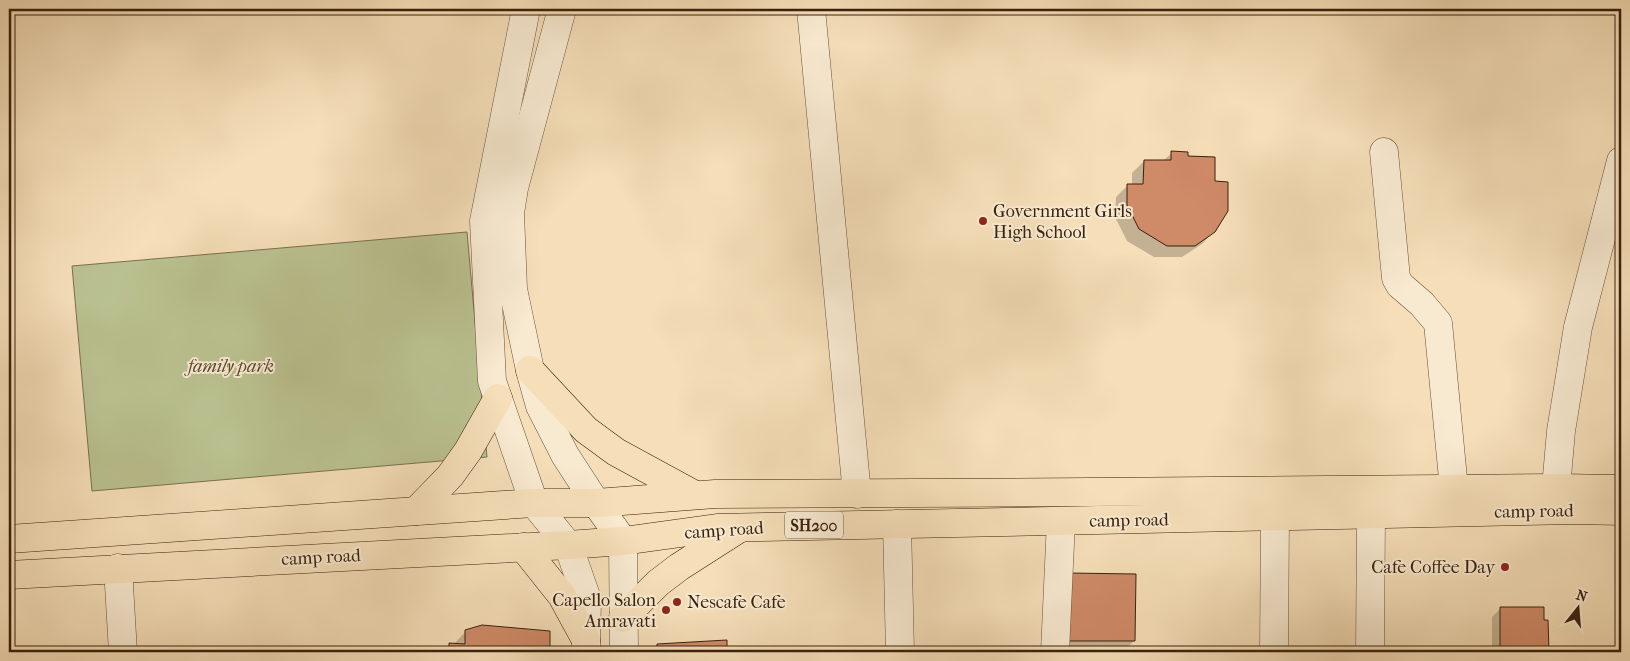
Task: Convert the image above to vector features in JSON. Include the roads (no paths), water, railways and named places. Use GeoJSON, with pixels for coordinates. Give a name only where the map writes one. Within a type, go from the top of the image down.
{"type":"FeatureCollection","features":[{"type":"Feature","properties":{"kind":"main road"},"geometry":{"type":"LineString","coordinates":[[530,370],[586,430],[616,452],[695,495]]}},
{"type":"Feature","properties":{"kind":"main road"},"geometry":{"type":"LineString","coordinates":[[416,511],[455,470],[498,398]]}},
{"type":"Feature","properties":{"kind":"main road","name":"camp road"},"geometry":{"type":"LineString","coordinates":[[9,539],[534,503],[596,503],[695,495],[1621,489]]}},
{"type":"Feature","properties":{"kind":"main road","name":"camp road"},"geometry":{"type":"LineString","coordinates":[[9,575],[568,545],[741,527],[1566,510],[1621,512]]}},
{"type":"Feature","properties":{"kind":"main road"},"geometry":{"type":"LineString","coordinates":[[623,618],[658,583],[679,567],[741,527]]}},
{"type":"Feature","properties":{"kind":"main road"},"geometry":{"type":"LineString","coordinates":[[523,547],[562,596],[586,646]]}},
{"type":"Feature","properties":{"kind":"street"},"geometry":{"type":"LineString","coordinates":[[526,9],[484,221],[492,381],[534,503],[568,545],[587,599],[586,646]]}},
{"type":"Feature","properties":{"kind":"street"},"geometry":{"type":"LineString","coordinates":[[562,9],[514,188],[510,213],[513,290],[530,370],[540,406],[565,455],[623,540],[624,652]]}},
{"type":"Feature","properties":{"kind":"street"},"geometry":{"type":"LineString","coordinates":[[811,9],[857,494]]}},
{"type":"Feature","properties":{"kind":"street"},"geometry":{"type":"LineString","coordinates":[[1384,152],[1396,278],[1400,285],[1422,304],[1438,323],[1454,489]]}},
{"type":"Feature","properties":{"kind":"street"},"geometry":{"type":"LineString","coordinates":[[1556,488],[1561,431],[1578,327],[1621,161]]}},
{"type":"Feature","properties":{"kind":"street"},"geometry":{"type":"LineString","coordinates":[[1370,652],[1371,515]]}},
{"type":"Feature","properties":{"kind":"street"},"geometry":{"type":"LineString","coordinates":[[1274,652],[1275,517]]}},
{"type":"Feature","properties":{"kind":"street"},"geometry":{"type":"LineString","coordinates":[[1055,652],[1060,521]]}},
{"type":"Feature","properties":{"kind":"street"},"geometry":{"type":"LineString","coordinates":[[897,524],[900,652]]}},
{"type":"Feature","properties":{"kind":"street"},"geometry":{"type":"LineString","coordinates":[[118,568],[123,652]]}},
{"type":"Feature","properties":{"kind":"place","name":"Government Girls High School"},"geometry":{"type":"Point","coordinates":[983,221]}},
{"type":"Feature","properties":{"kind":"place","name":"Cafe Coffee Day"},"geometry":{"type":"Point","coordinates":[1505,567]}},
{"type":"Feature","properties":{"kind":"place","name":"Nescafe Cafe"},"geometry":{"type":"Point","coordinates":[677,602]}},
{"type":"Feature","properties":{"kind":"place","name":"Capello Salon Amravati"},"geometry":{"type":"Point","coordinates":[666,610]}},
{"type":"Feature","properties":{"kind":"park label","name":"family park"},"geometry":{"type":"Point","coordinates":[231,366]}}]}
